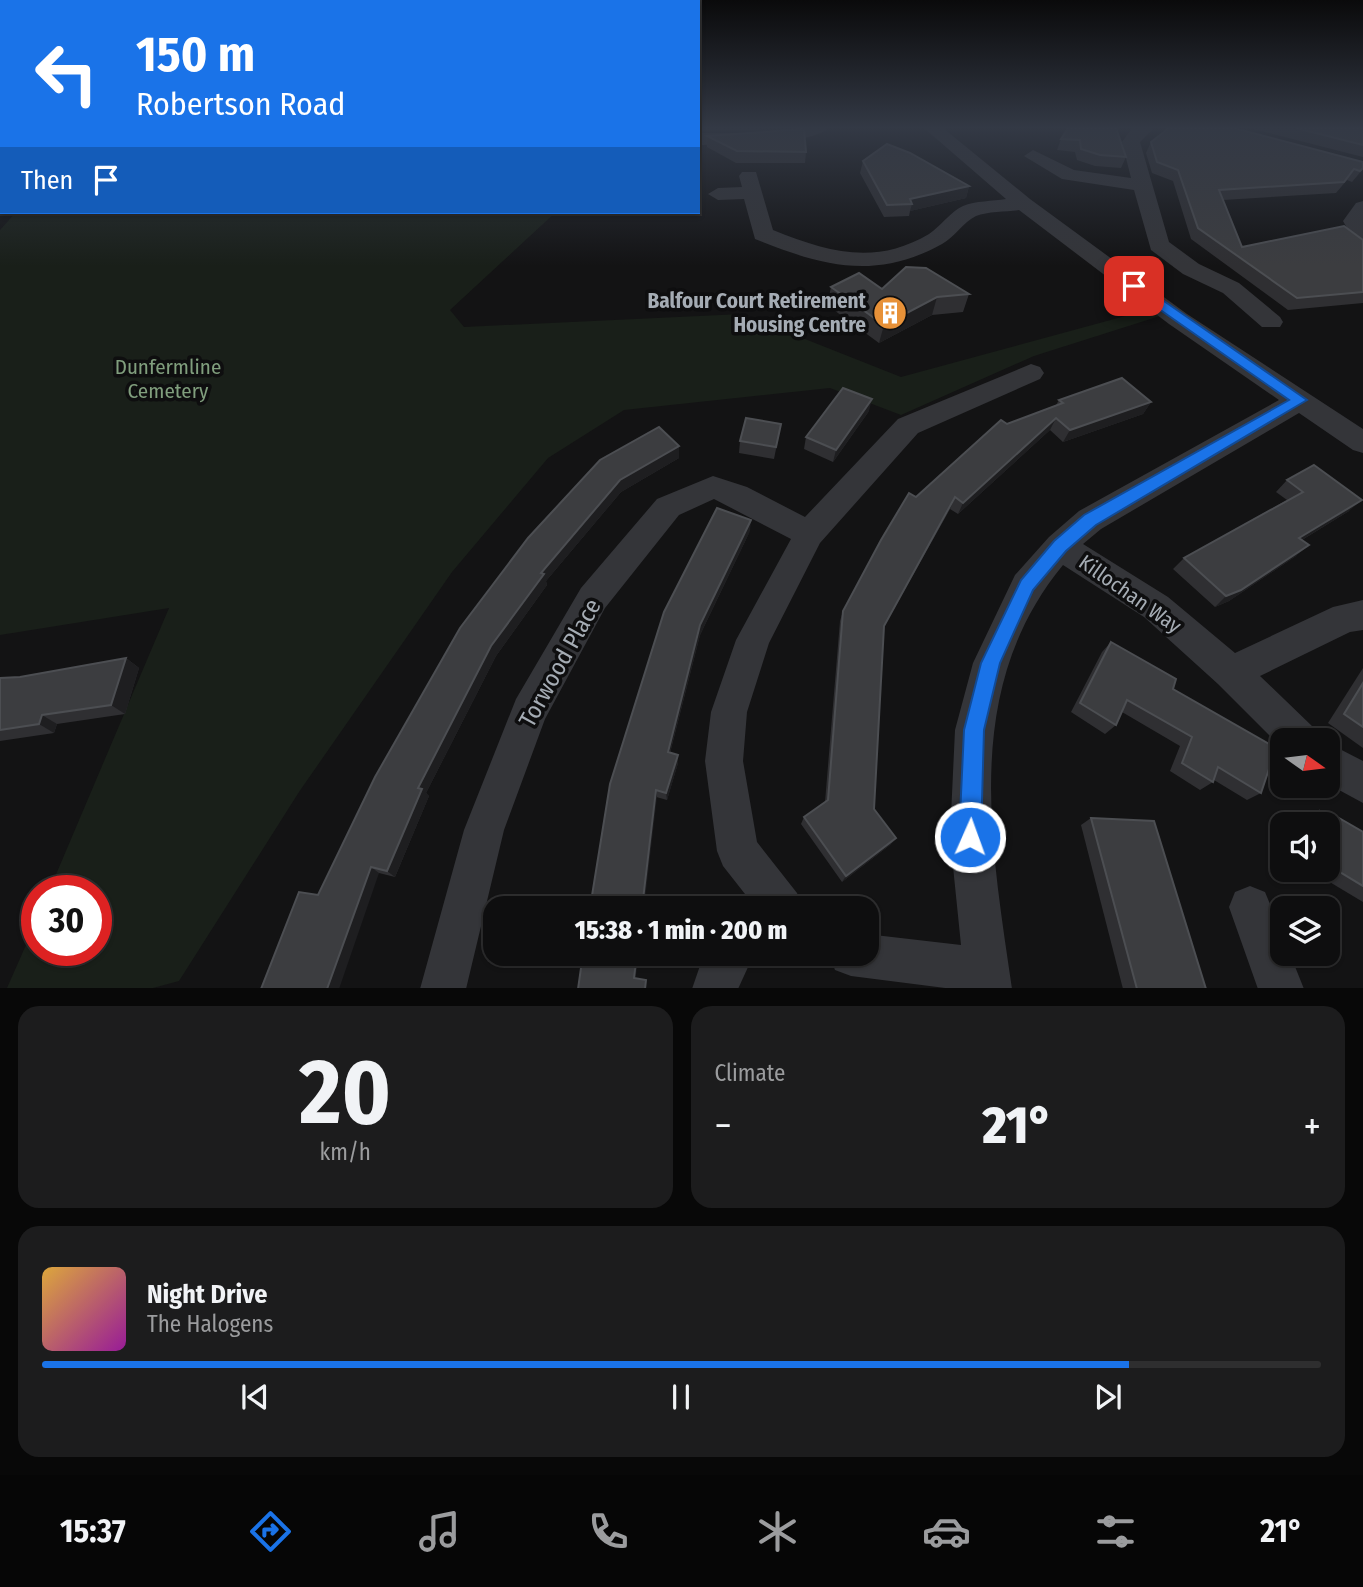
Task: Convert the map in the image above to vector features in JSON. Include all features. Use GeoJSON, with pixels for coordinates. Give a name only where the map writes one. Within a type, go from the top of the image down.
{"type":"FeatureCollection","features":[{"type":"Feature","properties":{"kind":"street"},"geometry":{"type":"LineString","coordinates":[[989,174],[1178,319],[1363,443]]}},
{"type":"Feature","properties":{"kind":"street"},"geometry":{"type":"LineString","coordinates":[[1067,174],[1144,186]]}},
{"type":"Feature","properties":{"kind":"street"},"geometry":{"type":"LineString","coordinates":[[1140,174],[1159,245],[1191,269],[1231,288],[1270,321]]}},
{"type":"Feature","properties":{"kind":"street"},"geometry":{"type":"LineString","coordinates":[[718,194],[751,184],[763,234],[813,254],[862,261],[905,255],[939,237],[969,211],[1023,202]]}},
{"type":"Feature","properties":{"kind":"street"},"geometry":{"type":"LineString","coordinates":[[1363,206],[1353,221],[1363,237]]}},
{"type":"Feature","properties":{"kind":"street"},"geometry":{"type":"LineString","coordinates":[[771,896],[738,851],[724,761],[729,712],[753,640],[809,534],[908,426],[1031,373]]}},
{"type":"Feature","properties":{"kind":"street"},"geometry":{"type":"LineString","coordinates":[[879,959],[987,979],[970,837],[974,730],[991,663],[1027,585],[1060,546],[1090,520],[1300,400]]}},
{"type":"Feature","properties":{"kind":"street","name":"Torwood Place"},"geometry":{"type":"LineString","coordinates":[[443,988],[484,830],[529,711],[593,598],[668,507],[713,486],[736,495],[809,534]]}},
{"type":"Feature","properties":{"kind":"street","name":"Killochan Way"},"geometry":{"type":"LineString","coordinates":[[1060,546],[1156,607],[1231,672],[1288,728]]}},
{"type":"Feature","properties":{"kind":"street"},"geometry":{"type":"LineString","coordinates":[[1231,672],[1345,618],[1363,615]]}},
{"type":"Feature","properties":{"kind":"street"},"geometry":{"type":"LineString","coordinates":[[1340,769],[1363,783]]}},
{"type":"Feature","properties":{"kind":"street"},"geometry":{"type":"LineString","coordinates":[[1250,907],[1281,988]]}},
{"type":"Feature","properties":{"kind":"street"},"geometry":{"type":"LineString","coordinates":[[715,988],[722,966]]}},
{"type":"Feature","properties":{"kind":"green space","name":"Dunfermline Cemetery"},"geometry":{"type":"Polygon","coordinates":[[[14,214],[554,214],[450,310],[464,327],[742,314],[901,377],[1151,309],[1160,316],[1034,356],[901,415],[830,388],[624,410],[548,458],[452,572],[299,792],[179,981],[153,988],[7,988],[21,956],[21,966],[112,966],[112,875],[56,875],[169,608],[0,635],[0,230],[14,214]]]}},
{"type":"Feature","properties":{"kind":"building"},"geometry":{"type":"Polygon","coordinates":[[[870,174],[948,174],[969,186],[910,199],[912,204],[887,205],[870,174]]]}},
{"type":"Feature","properties":{"kind":"building"},"geometry":{"type":"Polygon","coordinates":[[[1179,174],[1350,174],[1344,182],[1219,190],[1242,247],[1344,226],[1363,240],[1363,292],[1297,298],[1198,228],[1179,174]]]}},
{"type":"Feature","properties":{"kind":"building"},"geometry":{"type":"Polygon","coordinates":[[[906,267],[926,268],[969,294],[937,297],[884,325],[831,287],[859,273],[882,289],[906,267]]]}},
{"type":"Feature","properties":{"kind":"building"},"geometry":{"type":"Polygon","coordinates":[[[1122,378],[1151,402],[1070,430],[1056,418],[963,503],[955,497],[884,626],[874,809],[896,838],[846,876],[804,817],[828,800],[843,611],[881,540],[909,493],[916,497],[1001,420],[1007,424],[1063,403],[1059,400],[1122,378]]]}},
{"type":"Feature","properties":{"kind":"building"},"geometry":{"type":"Polygon","coordinates":[[[843,388],[872,399],[836,450],[806,437],[843,388]]]}},
{"type":"Feature","properties":{"kind":"building"},"geometry":{"type":"Polygon","coordinates":[[[746,418],[781,424],[776,447],[740,441],[746,418]]]}},
{"type":"Feature","properties":{"kind":"building"},"geometry":{"type":"Polygon","coordinates":[[[659,427],[679,446],[620,480],[541,573],[544,574],[491,646],[418,788],[422,789],[387,871],[371,867],[327,988],[261,988],[299,892],[318,895],[375,777],[460,628],[528,538],[600,460],[659,427]]]}},
{"type":"Feature","properties":{"kind":"building"},"geometry":{"type":"Polygon","coordinates":[[[1314,465],[1362,500],[1299,538],[1309,545],[1241,590],[1226,596],[1184,558],[1303,492],[1287,480],[1314,465]]]}},
{"type":"Feature","properties":{"kind":"building"},"geometry":{"type":"Polygon","coordinates":[[[717,508],[751,520],[700,625],[668,752],[678,755],[666,793],[656,790],[643,896],[592,896],[610,784],[664,612],[717,508]]]}},
{"type":"Feature","properties":{"kind":"building"},"geometry":{"type":"Polygon","coordinates":[[[1111,642],[1176,679],[1173,689],[1270,745],[1270,766],[1261,793],[1218,767],[1213,782],[1182,763],[1192,737],[1127,700],[1116,725],[1080,703],[1111,642]]]}},
{"type":"Feature","properties":{"kind":"building"},"geometry":{"type":"Polygon","coordinates":[[[126,658],[111,705],[42,715],[39,724],[0,730],[0,678],[20,677],[126,658]]]}},
{"type":"Feature","properties":{"kind":"building"},"geometry":{"type":"Polygon","coordinates":[[[1363,683],[1363,727],[1344,714],[1363,683]]]}},
{"type":"Feature","properties":{"kind":"building"},"geometry":{"type":"Polygon","coordinates":[[[1091,818],[1154,821],[1206,988],[1137,988],[1091,818]]]}},
{"type":"Feature","properties":{"kind":"building"},"geometry":{"type":"Polygon","coordinates":[[[1340,819],[1363,832],[1363,886],[1340,872],[1340,819]]]}},
{"type":"Feature","properties":{"kind":"building"},"geometry":{"type":"Polygon","coordinates":[[[581,966],[636,966],[634,978],[646,980],[645,988],[578,988],[581,966]]]}},
{"type":"Feature","properties":{"kind":"place","name":"Balfour Court Retirement Housing Centre"},"geometry":{"type":"Point","coordinates":[890,313]}},
{"type":"Feature","properties":{"kind":"route"},"geometry":{"type":"LineString","coordinates":[[970,837],[974,730],[991,663],[1027,585],[1060,546],[1090,520],[1300,400],[1178,319],[1134,286]]}}]}
